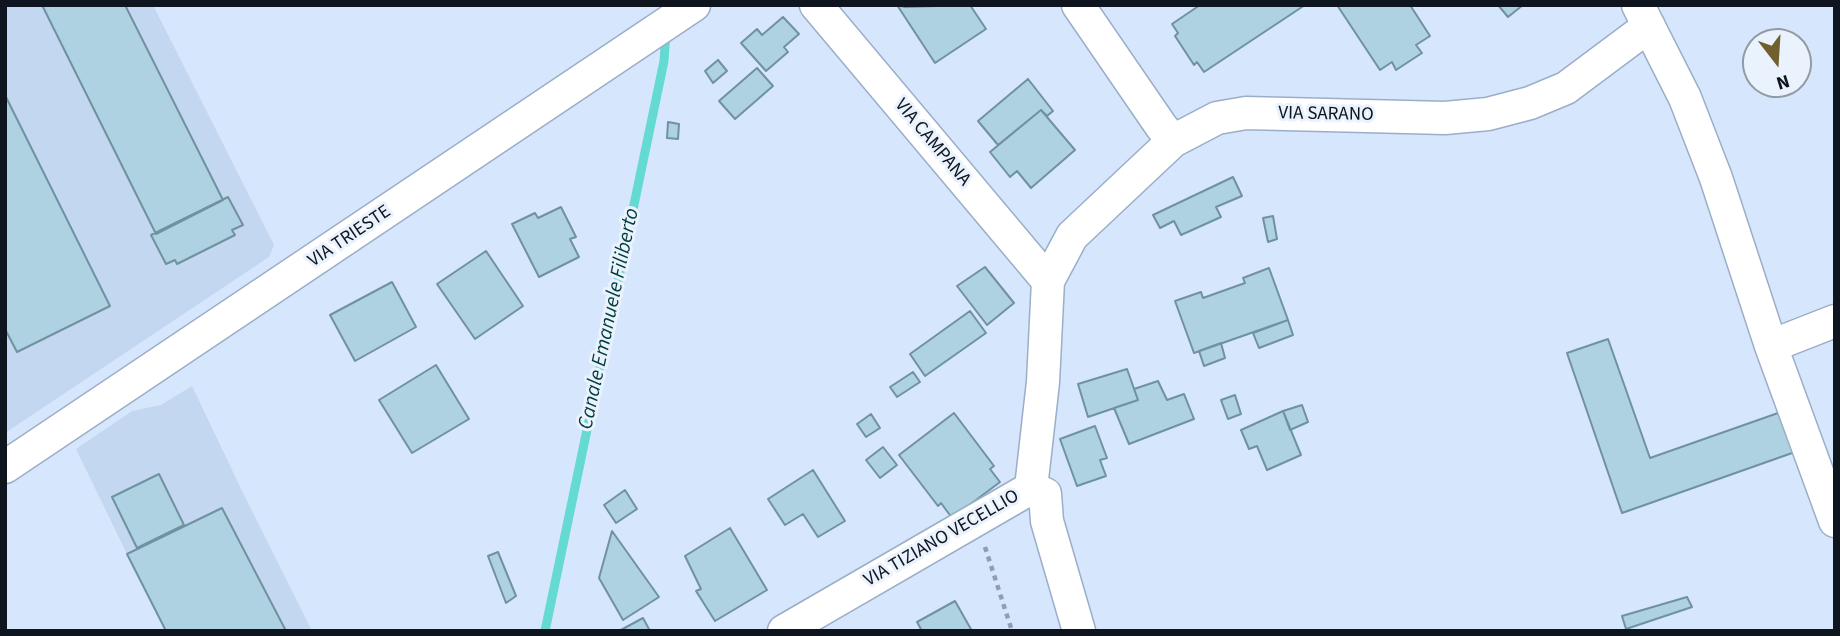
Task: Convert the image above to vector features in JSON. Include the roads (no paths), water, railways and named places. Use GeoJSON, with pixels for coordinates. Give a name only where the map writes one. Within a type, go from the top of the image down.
{"type":"FeatureCollection","features":[{"type":"Feature","properties":{"kind":"street","name":"VIA CAMPANA"},"geometry":{"type":"LineString","coordinates":[[816,5],[1048,281]]}},
{"type":"Feature","properties":{"kind":"street"},"geometry":{"type":"LineString","coordinates":[[1078,5],[1173,141]]}},
{"type":"Feature","properties":{"kind":"street","name":"VIA TRIESTE"},"geometry":{"type":"LineString","coordinates":[[5,467],[690,8]]}},
{"type":"Feature","properties":{"kind":"street","name":"VIA SARANO"},"geometry":{"type":"LineString","coordinates":[[1048,281],[1073,236],[1173,141],[1217,118],[1246,113],[1445,118],[1488,114],[1530,103],[1566,88],[1644,15]]}},
{"type":"Feature","properties":{"kind":"street"},"geometry":{"type":"LineString","coordinates":[[1644,15],[1685,98],[1716,178],[1771,346],[1835,521]]}},
{"type":"Feature","properties":{"kind":"street","name":"VIA TIZIANO VECELLIO"},"geometry":{"type":"LineString","coordinates":[[784,631],[1031,488],[1043,382],[1048,281]]}},
{"type":"Feature","properties":{"kind":"street"},"geometry":{"type":"LineString","coordinates":[[1771,346],[1835,321]]}},
{"type":"Feature","properties":{"kind":"street"},"geometry":{"type":"LineString","coordinates":[[1031,488],[1045,494],[1047,522],[1079,631]]}},
{"type":"Feature","properties":{"kind":"street"},"geometry":{"type":"LineString","coordinates":[[989,512],[1026,528],[1058,631]]}},
{"type":"Feature","properties":{"kind":"waterway","name":"Canale Emanuele Filiberto"},"geometry":{"type":"LineString","coordinates":[[545,631],[664,61],[666,32]]}}]}
